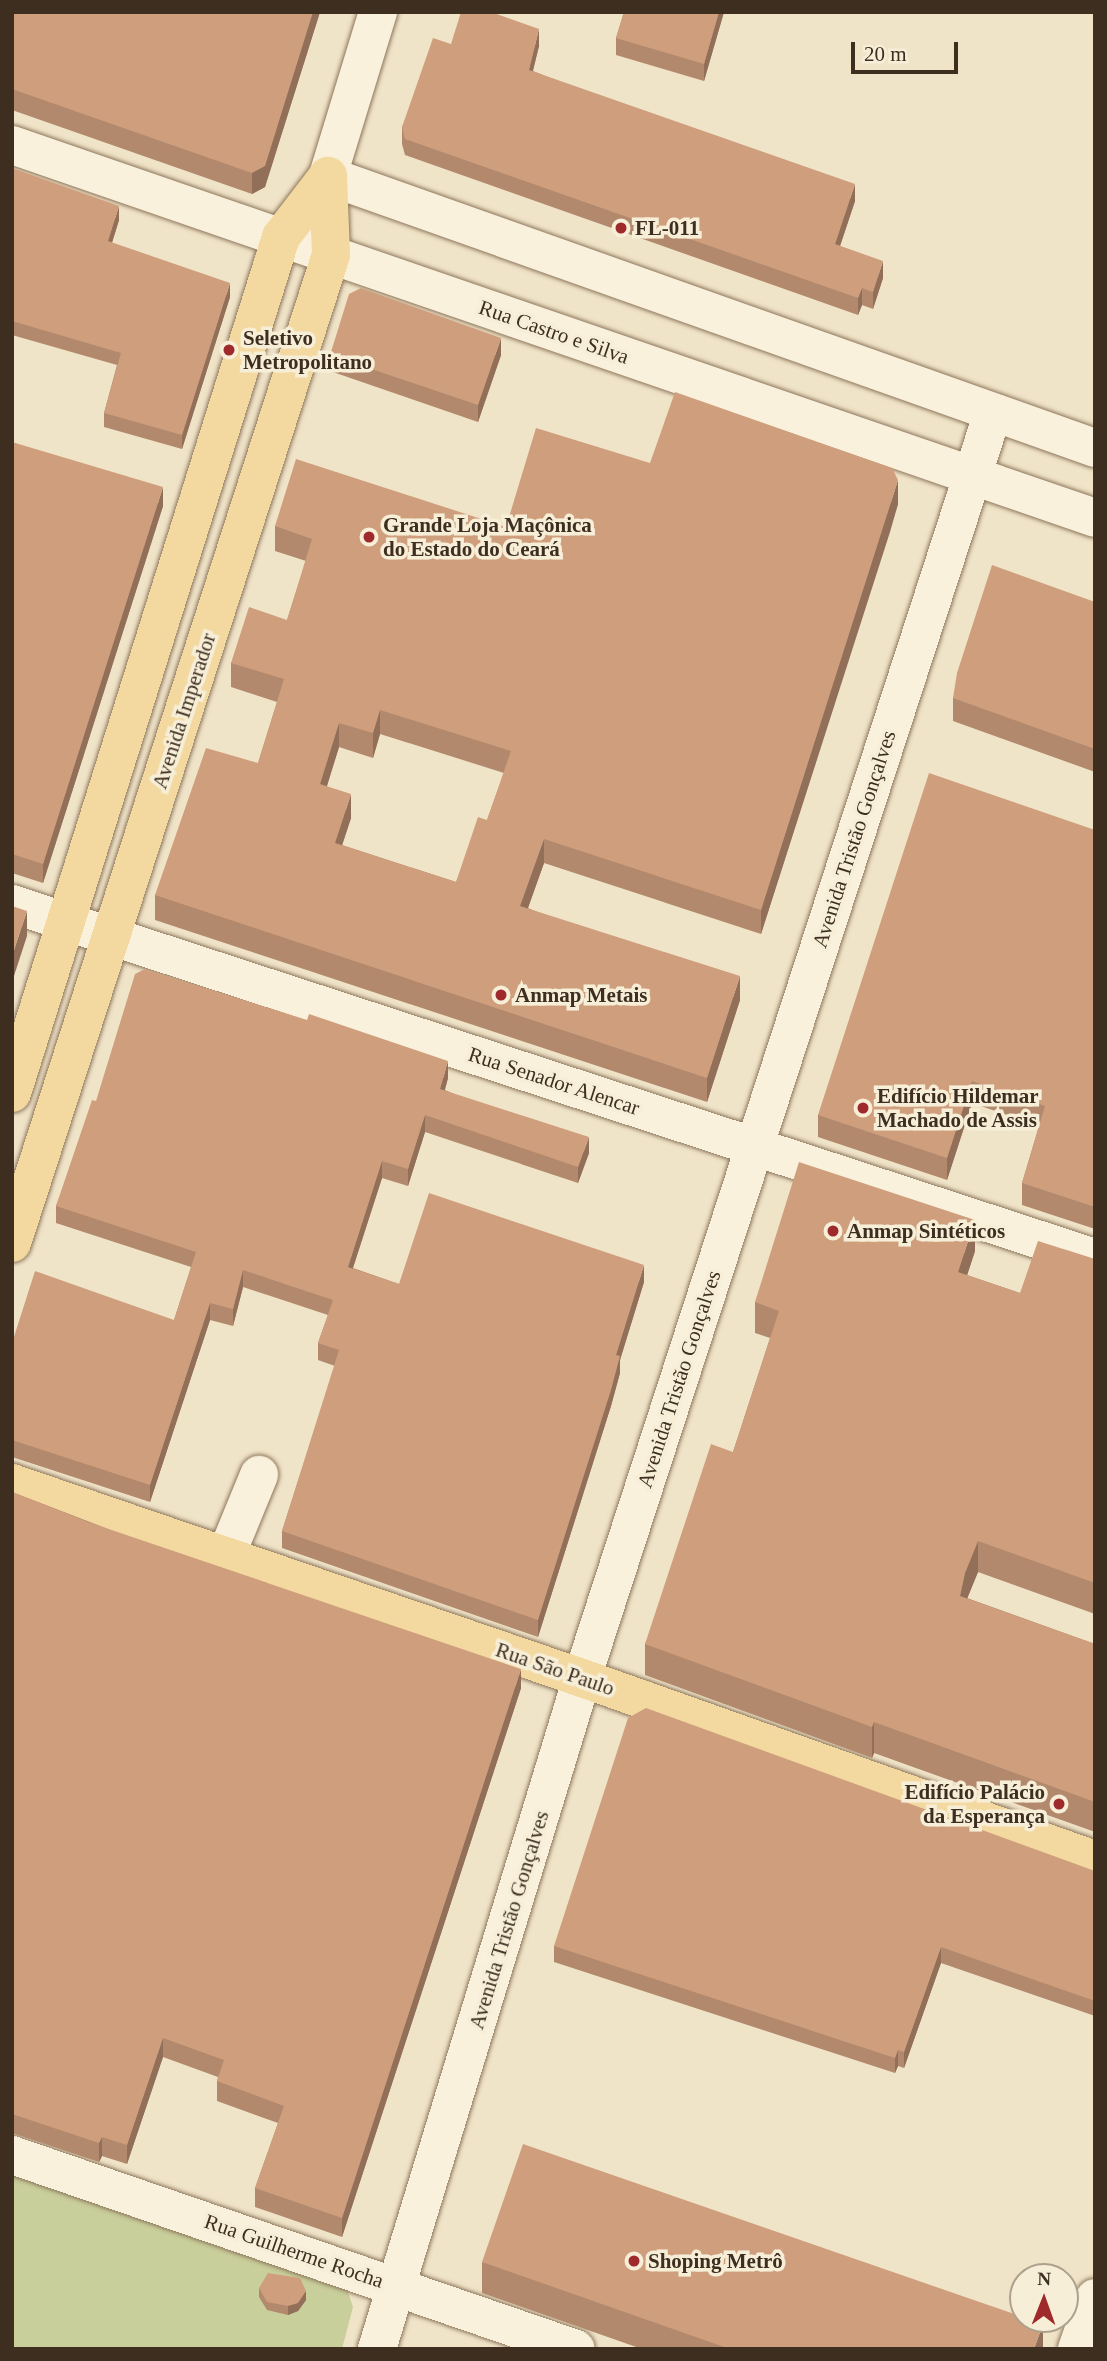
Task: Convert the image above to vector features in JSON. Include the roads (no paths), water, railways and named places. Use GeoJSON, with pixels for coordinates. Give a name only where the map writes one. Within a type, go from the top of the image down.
{"type":"FeatureCollection","features":[{"type":"Feature","properties":{"kind":"main road","name":"Avenida Imperador"},"geometry":{"type":"LineString","coordinates":[[12,1093],[281,237],[328,176]]}},
{"type":"Feature","properties":{"kind":"main road","name":"Avenida Imperador"},"geometry":{"type":"LineString","coordinates":[[12,1243],[331,255],[328,176]]}},
{"type":"Feature","properties":{"kind":"main road","name":"Rua São Paulo"},"geometry":{"type":"LineString","coordinates":[[12,1483],[582,1678],[1095,1860]]}},
{"type":"Feature","properties":{"kind":"street","name":"Avenida Imperador"},"geometry":{"type":"LineString","coordinates":[[328,176],[377,12]]}},
{"type":"Feature","properties":{"kind":"street","name":"Rua Castro e Silva"},"geometry":{"type":"LineString","coordinates":[[12,145],[1095,518]]}},
{"type":"Feature","properties":{"kind":"street"},"geometry":{"type":"LineString","coordinates":[[328,176],[1095,448]]}},
{"type":"Feature","properties":{"kind":"street","name":"Avenida Tristão Gonçalves"},"geometry":{"type":"LineString","coordinates":[[377,2349],[582,1678],[993,412]]}},
{"type":"Feature","properties":{"kind":"street","name":"Rua Senador Alencar"},"geometry":{"type":"LineString","coordinates":[[12,904],[1095,1258]]}},
{"type":"Feature","properties":{"kind":"street"},"geometry":{"type":"LineString","coordinates":[[226,1558],[259,1475]]}},
{"type":"Feature","properties":{"kind":"street","name":"Rua Guilherme Rocha"},"geometry":{"type":"LineString","coordinates":[[12,2155],[576,2349]]}},
{"type":"Feature","properties":{"kind":"street"},"geometry":{"type":"LineString","coordinates":[[1077,2349],[1095,2298]]}},
{"type":"Feature","properties":{"kind":"place","name":"FL-011"},"geometry":{"type":"Point","coordinates":[621,228]}},
{"type":"Feature","properties":{"kind":"place","name":"Seletivo Metropolitano"},"geometry":{"type":"Point","coordinates":[229,350]}},
{"type":"Feature","properties":{"kind":"place","name":"Grande Loja Maçônica do Estado do Ceará"},"geometry":{"type":"Point","coordinates":[369,537]}},
{"type":"Feature","properties":{"kind":"place","name":"Anmap Metais"},"geometry":{"type":"Point","coordinates":[501,995]}},
{"type":"Feature","properties":{"kind":"place","name":"Edifício Hildemar Machado de Assis"},"geometry":{"type":"Point","coordinates":[863,1108]}},
{"type":"Feature","properties":{"kind":"place","name":"Anmap Sintéticos"},"geometry":{"type":"Point","coordinates":[833,1231]}},
{"type":"Feature","properties":{"kind":"place","name":"Edifício Palácio da Esperança"},"geometry":{"type":"Point","coordinates":[1059,1804]}},
{"type":"Feature","properties":{"kind":"place","name":"Shoping Metrô"},"geometry":{"type":"Point","coordinates":[634,2261]}}]}
